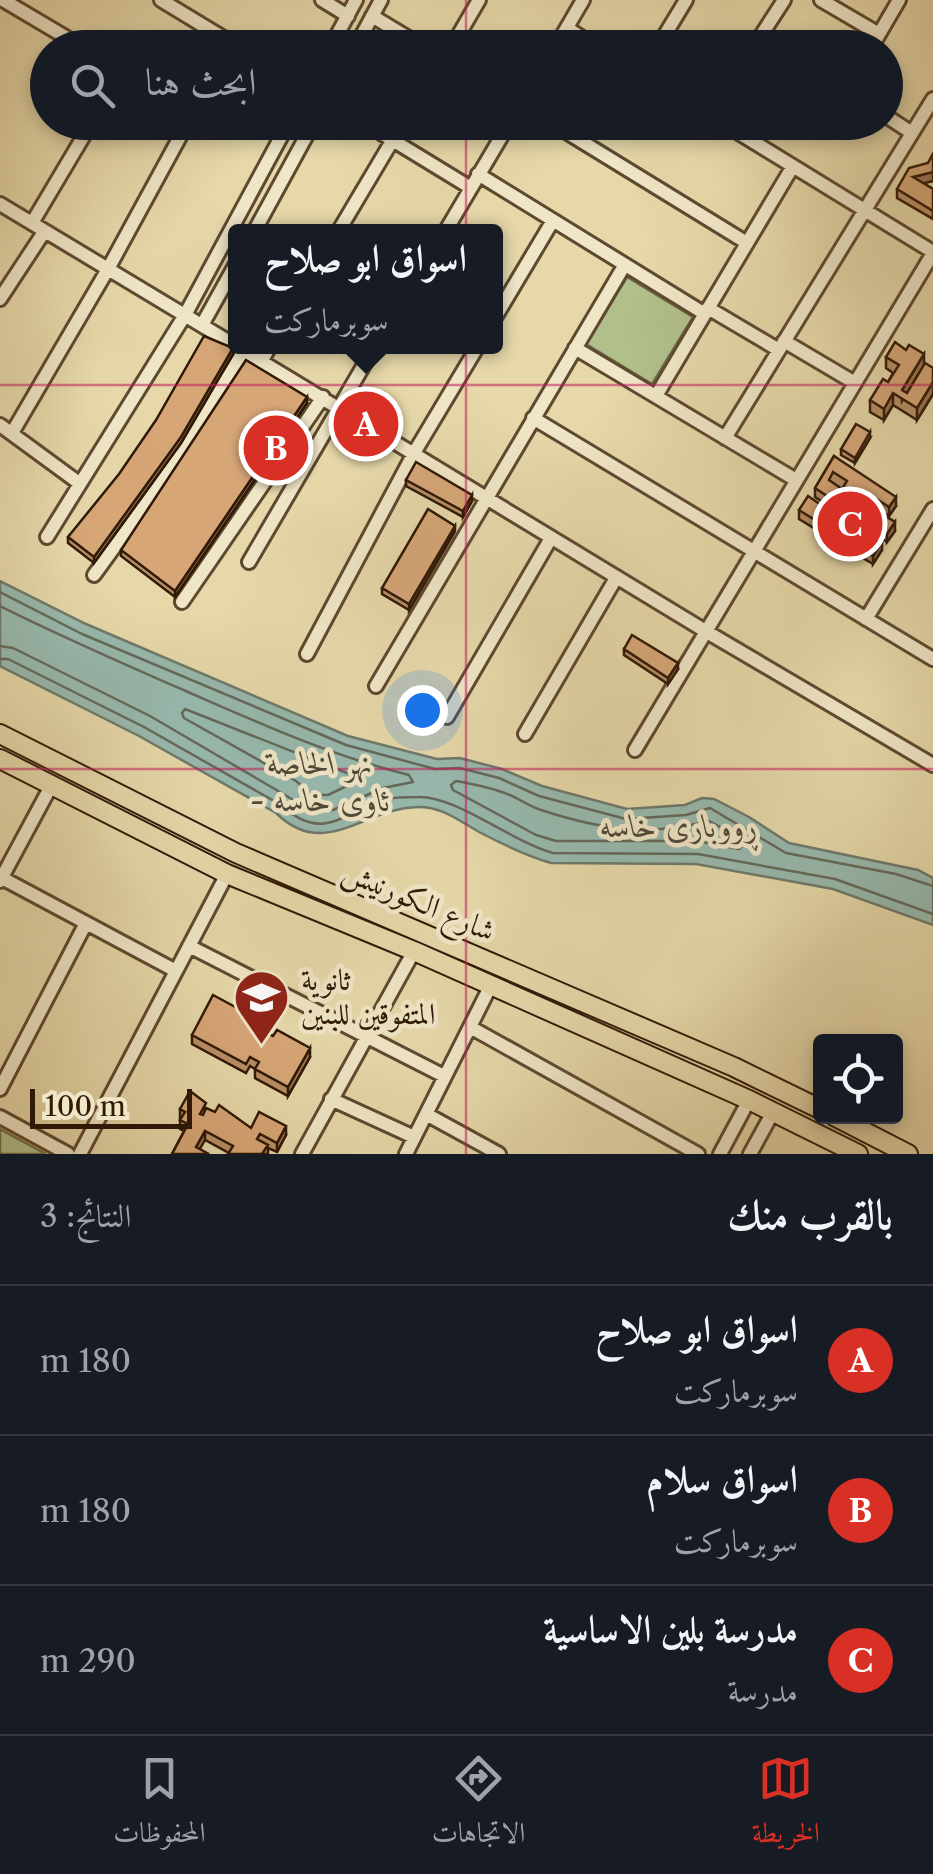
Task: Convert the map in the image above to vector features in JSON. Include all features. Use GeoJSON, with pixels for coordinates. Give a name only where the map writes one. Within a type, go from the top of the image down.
{"type":"FeatureCollection","features":[{"type":"Feature","properties":{"kind":"main road","name":"شارع الكورنيش"},"geometry":{"type":"LineString","coordinates":[[0,734],[236,853],[606,1011],[813,1107]]}},
{"type":"Feature","properties":{"kind":"main road","name":"شارع الكورنيش"},"geometry":{"type":"LineString","coordinates":[[0,759],[228,874],[414,951],[750,1100],[858,1154]]}},
{"type":"Feature","properties":{"kind":"main road"},"geometry":{"type":"LineString","coordinates":[[597,1034],[606,1011]]}},
{"type":"Feature","properties":{"kind":"main road"},"geometry":{"type":"LineString","coordinates":[[850,1124],[908,1154]]}},
{"type":"Feature","properties":{"kind":"street"},"geometry":{"type":"LineString","coordinates":[[162,0],[209,30]]}},
{"type":"Feature","properties":{"kind":"street"},"geometry":{"type":"LineString","coordinates":[[322,0],[348,16]]}},
{"type":"Feature","properties":{"kind":"street"},"geometry":{"type":"LineString","coordinates":[[340,30],[356,0]]}},
{"type":"Feature","properties":{"kind":"street"},"geometry":{"type":"LineString","coordinates":[[365,30],[381,0]]}},
{"type":"Feature","properties":{"kind":"street"},"geometry":{"type":"LineString","coordinates":[[462,30],[479,0]]}},
{"type":"Feature","properties":{"kind":"street"},"geometry":{"type":"LineString","coordinates":[[569,30],[566,28],[584,0]]}},
{"type":"Feature","properties":{"kind":"street"},"geometry":{"type":"LineString","coordinates":[[668,30],[686,0]]}},
{"type":"Feature","properties":{"kind":"street"},"geometry":{"type":"LineString","coordinates":[[764,30],[784,0]]}},
{"type":"Feature","properties":{"kind":"street"},"geometry":{"type":"LineString","coordinates":[[821,0],[872,30]]}},
{"type":"Feature","properties":{"kind":"street"},"geometry":{"type":"LineString","coordinates":[[881,30],[899,0]]}},
{"type":"Feature","properties":{"kind":"street"},"geometry":{"type":"LineString","coordinates":[[11,2],[55,30]]}},
{"type":"Feature","properties":{"kind":"street"},"geometry":{"type":"LineString","coordinates":[[372,16],[395,30]]}},
{"type":"Feature","properties":{"kind":"street"},"geometry":{"type":"LineString","coordinates":[[725,438],[933,99]]}},
{"type":"Feature","properties":{"kind":"street"},"geometry":{"type":"LineString","coordinates":[[903,127],[912,133]]}},
{"type":"Feature","properties":{"kind":"street"},"geometry":{"type":"LineString","coordinates":[[0,299],[83,140]]}},
{"type":"Feature","properties":{"kind":"street"},"geometry":{"type":"LineString","coordinates":[[80,483],[6,429],[108,269],[178,140]]}},
{"type":"Feature","properties":{"kind":"street"},"geometry":{"type":"LineString","coordinates":[[234,224],[280,140]]}},
{"type":"Feature","properties":{"kind":"street"},"geometry":{"type":"LineString","coordinates":[[258,224],[304,140]]}},
{"type":"Feature","properties":{"kind":"street"},"geometry":{"type":"LineString","coordinates":[[450,224],[499,140]]}},
{"type":"Feature","properties":{"kind":"street"},"geometry":{"type":"LineString","coordinates":[[579,140],[748,243]]}},
{"type":"Feature","properties":{"kind":"street"},"geometry":{"type":"LineString","coordinates":[[635,750],[933,252],[750,140]]}},
{"type":"Feature","properties":{"kind":"street"},"geometry":{"type":"LineString","coordinates":[[343,224],[392,141],[471,188]]}},
{"type":"Feature","properties":{"kind":"street"},"geometry":{"type":"LineString","coordinates":[[656,396],[793,166]]}},
{"type":"Feature","properties":{"kind":"street"},"geometry":{"type":"LineString","coordinates":[[478,174],[624,266],[855,383]]}},
{"type":"Feature","properties":{"kind":"street"},"geometry":{"type":"LineString","coordinates":[[0,204],[228,341]]}},
{"type":"Feature","properties":{"kind":"street"},"geometry":{"type":"LineString","coordinates":[[503,304],[552,222]]}},
{"type":"Feature","properties":{"kind":"street"},"geometry":{"type":"LineString","coordinates":[[47,537],[184,315],[228,235]]}},
{"type":"Feature","properties":{"kind":"street"},"geometry":{"type":"LineString","coordinates":[[376,686],[624,266]]}},
{"type":"Feature","properties":{"kind":"street"},"geometry":{"type":"LineString","coordinates":[[202,325],[228,278]]}},
{"type":"Feature","properties":{"kind":"street"},"geometry":{"type":"LineString","coordinates":[[575,348],[796,480]]}},
{"type":"Feature","properties":{"kind":"street"},"geometry":{"type":"LineString","coordinates":[[94,575],[166,476],[236,354]]}},
{"type":"Feature","properties":{"kind":"street"},"geometry":{"type":"LineString","coordinates":[[248,354],[933,765]]}},
{"type":"Feature","properties":{"kind":"street"},"geometry":{"type":"LineString","coordinates":[[261,362],[266,354]]}},
{"type":"Feature","properties":{"kind":"street"},"geometry":{"type":"LineString","coordinates":[[249,562],[370,354]]}},
{"type":"Feature","properties":{"kind":"street"},"geometry":{"type":"LineString","coordinates":[[306,654],[414,453],[473,354]]}},
{"type":"Feature","properties":{"kind":"street"},"geometry":{"type":"LineString","coordinates":[[182,602],[323,398]]}},
{"type":"Feature","properties":{"kind":"street"},"geometry":{"type":"LineString","coordinates":[[533,418],[933,659]]}},
{"type":"Feature","properties":{"kind":"street"},"geometry":{"type":"LineString","coordinates":[[866,619],[933,509]]}},
{"type":"Feature","properties":{"kind":"street"},"geometry":{"type":"LineString","coordinates":[[446,717],[551,538]]}},
{"type":"Feature","properties":{"kind":"street"},"geometry":{"type":"LineString","coordinates":[[525,734],[616,578]]}},
{"type":"Feature","properties":{"kind":"street"},"geometry":{"type":"LineString","coordinates":[[50,786],[1,879],[176,971]]}},
{"type":"Feature","properties":{"kind":"street"},"geometry":{"type":"LineString","coordinates":[[80,1154],[228,874]]}},
{"type":"Feature","properties":{"kind":"street"},"geometry":{"type":"LineString","coordinates":[[0,1089],[86,923]]}},
{"type":"Feature","properties":{"kind":"street"},"geometry":{"type":"LineString","coordinates":[[189,946],[444,1076]]}},
{"type":"Feature","properties":{"kind":"street"},"geometry":{"type":"LineString","coordinates":[[302,1154],[414,951]]}},
{"type":"Feature","properties":{"kind":"street"},"geometry":{"type":"LineString","coordinates":[[406,1154],[490,987]]}},
{"type":"Feature","properties":{"kind":"street"},"geometry":{"type":"LineString","coordinates":[[470,1027],[698,1154]]}},
{"type":"Feature","properties":{"kind":"street"},"geometry":{"type":"LineString","coordinates":[[331,1099],[414,1137]]}},
{"type":"Feature","properties":{"kind":"street"},"geometry":{"type":"LineString","coordinates":[[720,1154],[750,1100]]}},
{"type":"Feature","properties":{"kind":"street"},"geometry":{"type":"LineString","coordinates":[[750,1154],[773,1112]]}},
{"type":"Feature","properties":{"kind":"street"},"geometry":{"type":"LineString","coordinates":[[426,1114],[499,1154]]}},
{"type":"Feature","properties":{"kind":"street"},"geometry":{"type":"LineString","coordinates":[[0,1117],[68,1154]]}},
{"type":"Feature","properties":{"kind":"green space"},"geometry":{"type":"Polygon","coordinates":[[[627,277],[693,317],[652,384],[586,344],[627,277]]]}},
{"type":"Feature","properties":{"kind":"green space"},"geometry":{"type":"Polygon","coordinates":[[[0,1129],[46,1154],[0,1154],[0,1129]]]}},
{"type":"Feature","properties":{"kind":"water","name":"نهر الخاصة - ئاوی خاسە"},"geometry":{"type":"Polygon","coordinates":[[[0,581],[86,624],[348,736],[437,759],[460,758],[627,809],[714,799],[789,843],[918,870],[933,878],[933,925],[833,889],[696,864],[551,863],[507,846],[444,812],[427,808],[398,810],[328,832],[294,827],[139,736],[0,666],[0,581]]]}},
{"type":"Feature","properties":{"kind":"building"},"geometry":{"type":"Polygon","coordinates":[[[933,154],[933,172],[913,177],[933,189],[933,211],[897,189],[909,168],[928,163],[933,154]]]}},
{"type":"Feature","properties":{"kind":"building"},"geometry":{"type":"Polygon","coordinates":[[[204,336],[228,346],[229,354],[181,437],[94,557],[68,537],[156,420],[204,336]]]}},
{"type":"Feature","properties":{"kind":"building"},"geometry":{"type":"Polygon","coordinates":[[[895,342],[906,350],[909,345],[924,354],[902,390],[907,393],[925,363],[933,368],[933,382],[917,408],[893,393],[884,409],[870,400],[883,379],[888,382],[899,365],[886,357],[895,342]]]}},
{"type":"Feature","properties":{"kind":"building"},"geometry":{"type":"Polygon","coordinates":[[[246,360],[307,397],[175,591],[121,550],[246,360]]]}},
{"type":"Feature","properties":{"kind":"building"},"geometry":{"type":"Polygon","coordinates":[[[856,424],[870,432],[855,458],[841,449],[856,424]]]}},
{"type":"Feature","properties":{"kind":"building"},"geometry":{"type":"Polygon","coordinates":[[[834,456],[896,497],[889,507],[864,491],[858,499],[895,522],[887,534],[877,526],[872,534],[882,541],[873,556],[799,510],[808,496],[830,511],[836,502],[815,488],[834,456]],[[833,472],[829,480],[842,489],[847,481],[833,472]],[[851,510],[845,518],[854,524],[859,516],[851,510]]]}},
{"type":"Feature","properties":{"kind":"building"},"geometry":{"type":"Polygon","coordinates":[[[416,462],[472,495],[463,511],[406,480],[416,462]]]}},
{"type":"Feature","properties":{"kind":"building"},"geometry":{"type":"Polygon","coordinates":[[[428,509],[455,526],[409,604],[382,588],[428,509]]]}},
{"type":"Feature","properties":{"kind":"building"},"geometry":{"type":"Polygon","coordinates":[[[632,635],[678,663],[668,678],[624,649],[632,635]]]}},
{"type":"Feature","properties":{"kind":"building"},"geometry":{"type":"Polygon","coordinates":[[[213,995],[267,1024],[264,1032],[273,1036],[277,1030],[310,1048],[288,1087],[255,1069],[259,1062],[250,1057],[246,1064],[192,1035],[213,995]]]}},
{"type":"Feature","properties":{"kind":"building"},"geometry":{"type":"Polygon","coordinates":[[[190,1091],[206,1103],[200,1114],[206,1108],[215,1112],[219,1105],[251,1128],[259,1112],[286,1126],[277,1143],[260,1134],[257,1139],[268,1145],[262,1154],[228,1154],[233,1146],[205,1131],[196,1147],[209,1154],[172,1154],[188,1124],[180,1120],[185,1112],[180,1109],[190,1091]]]}},
{"type":"Feature","properties":{"kind":"place","name":"اسواق ابو صلاح"},"geometry":{"type":"Point","coordinates":[366,424]}},
{"type":"Feature","properties":{"kind":"place","name":"اسواق سلام"},"geometry":{"type":"Point","coordinates":[276,448]}},
{"type":"Feature","properties":{"kind":"place","name":"مدرسة بلين الاساسية"},"geometry":{"type":"Point","coordinates":[850,524]}},
{"type":"Feature","properties":{"kind":"place","name":"ثانوية المتفوقين للبنين"},"geometry":{"type":"Point","coordinates":[262,1046]}},
{"type":"Feature","properties":{"kind":"water label","name":"ڕووباری خاسە"},"geometry":{"type":"Point","coordinates":[679,826]}}]}
